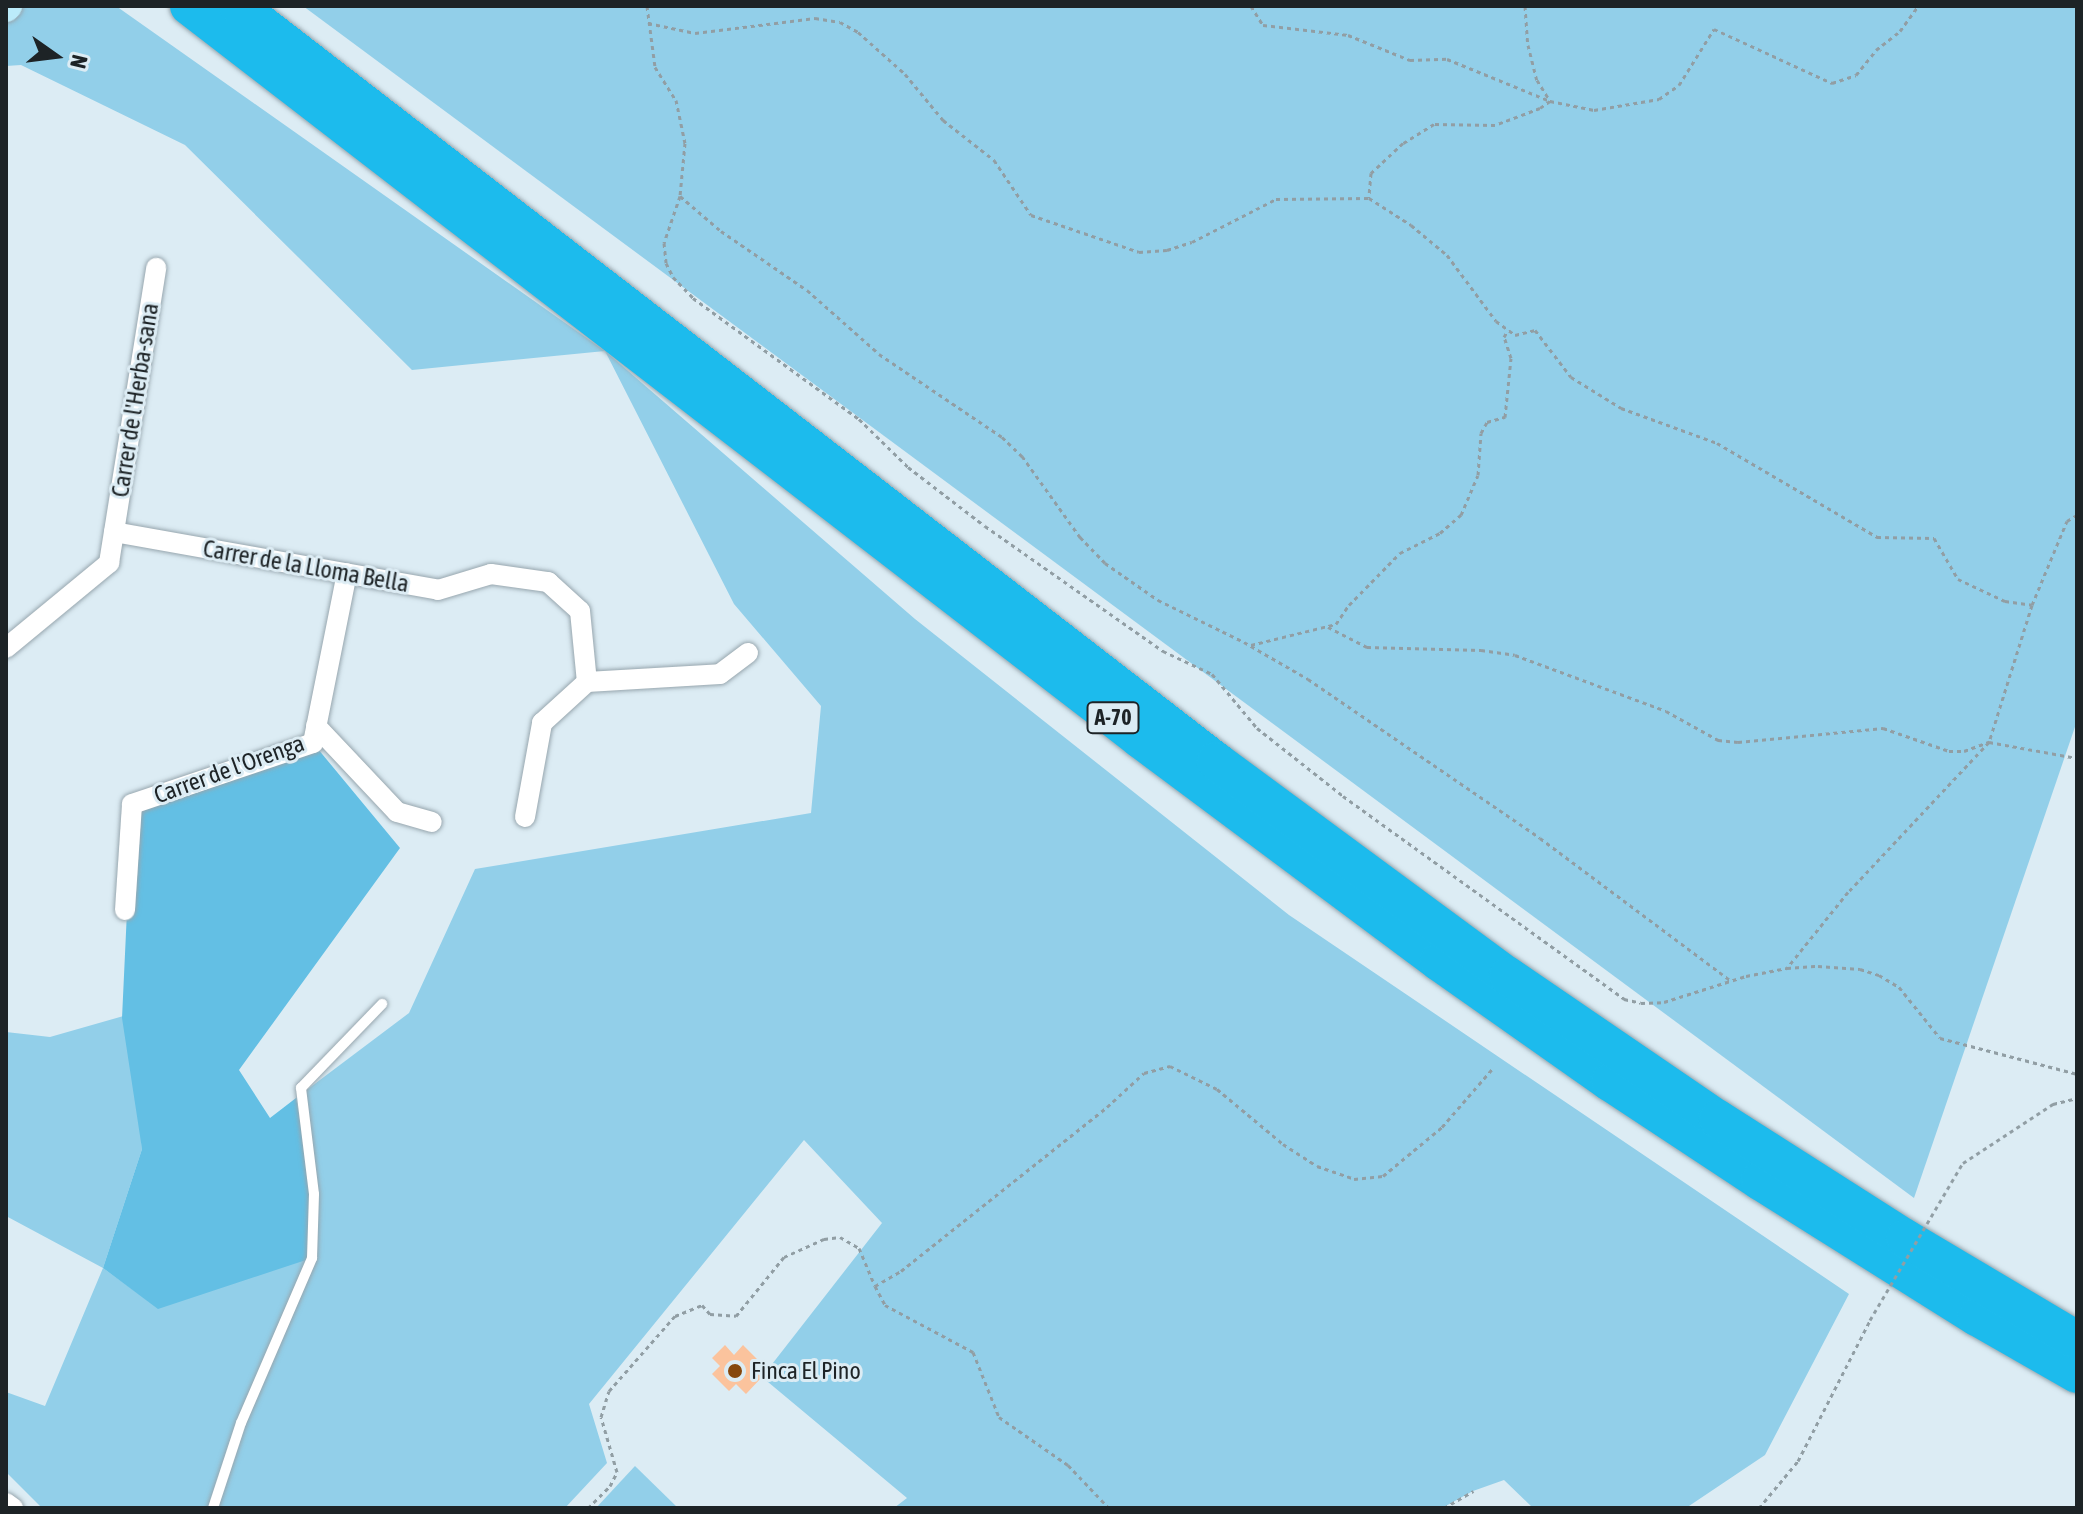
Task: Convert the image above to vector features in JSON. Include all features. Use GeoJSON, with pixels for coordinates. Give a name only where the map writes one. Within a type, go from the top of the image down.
{"type":"FeatureCollection","features":[{"type":"Feature","properties":{"kind":"highway","name":"A-70"},"geometry":{"type":"LineString","coordinates":[[189,6],[1140,739],[1439,962],[1610,1082],[1760,1181],[1977,1317],[2077,1374]]}},
{"type":"Feature","properties":{"kind":"highway","name":"A-70"},"geometry":{"type":"LineString","coordinates":[[238,6],[1203,751],[1508,976],[1745,1136],[2077,1340]]}},
{"type":"Feature","properties":{"kind":"street","name":"Carrer de l'Herba-sana"},"geometry":{"type":"LineString","coordinates":[[114,532],[156,268]]}},
{"type":"Feature","properties":{"kind":"street","name":"Carrer de la Lloma Bella"},"geometry":{"type":"LineString","coordinates":[[114,532],[438,590],[491,574],[548,582],[580,611],[587,682]]}},
{"type":"Feature","properties":{"kind":"street"},"geometry":{"type":"LineString","coordinates":[[6,648],[109,563],[114,532]]}},
{"type":"Feature","properties":{"kind":"street","name":"Carrer de l'Orenga"},"geometry":{"type":"LineString","coordinates":[[125,910],[132,804],[313,743],[347,573]]}},
{"type":"Feature","properties":{"kind":"street"},"geometry":{"type":"LineString","coordinates":[[525,817],[542,723],[587,682],[720,674],[748,653]]}},
{"type":"Feature","properties":{"kind":"street"},"geometry":{"type":"LineString","coordinates":[[316,726],[397,812],[432,822]]}},
{"type":"Feature","properties":{"kind":"street"},"geometry":{"type":"LineString","coordinates":[[6,1503],[13,1508]]}},
{"type":"Feature","properties":{"kind":"lane"},"geometry":{"type":"LineString","coordinates":[[213,1508],[241,1423],[312,1258],[314,1194],[301,1088],[382,1004]]}},
{"type":"Feature","properties":{"kind":"path"},"geometry":{"type":"LineString","coordinates":[[647,6],[655,67],[676,100],[685,143],[680,196],[664,243],[666,263],[673,277],[693,298],[859,419],[908,467],[985,526],[1163,651],[1212,674],[1257,728],[1343,796],[1624,999],[1641,1003],[1664,1002],[1787,968],[1818,966],[1860,969],[1879,975],[1899,987],[1940,1038],[2077,1074]]}},
{"type":"Feature","properties":{"kind":"path"},"geometry":{"type":"LineString","coordinates":[[1251,6],[1263,25],[1348,35],[1410,60],[1447,59],[1550,101],[1594,110],[1659,99],[1679,85],[1714,29],[1832,83],[1856,75],[1876,50],[1900,31],[1918,6]]}},
{"type":"Feature","properties":{"kind":"path"},"geometry":{"type":"LineString","coordinates":[[1525,6],[1528,45],[1537,80],[1550,101]]}},
{"type":"Feature","properties":{"kind":"path"},"geometry":{"type":"LineString","coordinates":[[648,23],[695,33],[815,18],[840,22],[858,32],[905,74],[943,120],[994,160],[1031,215],[1139,252],[1167,250],[1192,242],[1276,199],[1369,198],[1411,225],[1447,255],[1496,321],[1515,335],[1535,330],[1571,377],[1621,408],[1717,443],[1877,537],[1934,538],[1958,579],[2005,601],[2032,605]]}},
{"type":"Feature","properties":{"kind":"path"},"geometry":{"type":"LineString","coordinates":[[1369,198],[1371,173],[1403,143],[1434,124],[1495,125],[1540,108],[1550,101]]}},
{"type":"Feature","properties":{"kind":"path"},"geometry":{"type":"LineString","coordinates":[[680,196],[721,231],[807,290],[879,354],[1002,437],[1022,456],[1080,537],[1105,563],[1158,600],[1252,645],[1336,624],[1400,553],[1440,533],[1461,515],[1478,475],[1481,433],[1487,422],[1505,417],[1511,358],[1504,337],[1508,330]]}},
{"type":"Feature","properties":{"kind":"path"},"geometry":{"type":"LineString","coordinates":[[1787,968],[1848,892],[1989,742],[2032,605],[2067,521],[2077,515]]}},
{"type":"Feature","properties":{"kind":"path"},"geometry":{"type":"LineString","coordinates":[[1328,627],[1367,647],[1481,650],[1515,655],[1666,711],[1718,740],[1738,742],[1883,728],[1949,751],[1964,751],[1989,742],[2077,758]]}},
{"type":"Feature","properties":{"kind":"path"},"geometry":{"type":"LineString","coordinates":[[1226,633],[1308,679],[1540,838],[1731,981]]}},
{"type":"Feature","properties":{"kind":"path"},"geometry":{"type":"LineString","coordinates":[[875,1286],[901,1271],[1107,1107],[1144,1073],[1170,1066],[1217,1089],[1283,1144],[1317,1166],[1354,1179],[1383,1176],[1442,1127],[1494,1067]]}},
{"type":"Feature","properties":{"kind":"path"},"geometry":{"type":"LineString","coordinates":[[1759,1508],[1798,1461],[1870,1320],[1963,1163],[2053,1104],[2077,1098]]}},
{"type":"Feature","properties":{"kind":"path"},"geometry":{"type":"LineString","coordinates":[[588,1508],[610,1486],[617,1472],[601,1417],[609,1391],[675,1316],[702,1305],[710,1314],[736,1316],[784,1257],[824,1239],[840,1237],[859,1248],[885,1305],[973,1352],[999,1417],[1068,1465],[1109,1508]]}},
{"type":"Feature","properties":{"kind":"path"},"geometry":{"type":"LineString","coordinates":[[1444,1508],[1473,1491]]}},
{"type":"Feature","properties":{"kind":"shaded area"},"geometry":{"type":"Polygon","coordinates":[[[6,6],[116,6],[605,351],[412,370],[185,145],[21,65],[6,66],[6,6]]]}},
{"type":"Feature","properties":{"kind":"shaded area"},"geometry":{"type":"Polygon","coordinates":[[[303,6],[2077,6],[2077,721],[1914,1198],[303,6]]]}},
{"type":"Feature","properties":{"kind":"shaded area"},"geometry":{"type":"Polygon","coordinates":[[[605,351],[915,619],[1289,915],[1849,1294],[1765,1455],[1686,1508],[1533,1508],[1504,1480],[1473,1491],[1442,1508],[894,1508],[907,1498],[762,1377],[882,1223],[804,1140],[589,1404],[607,1463],[565,1508],[42,1508],[6,1472],[6,1392],[45,1406],[103,1268],[158,1308],[314,1194],[296,1098],[409,1013],[475,869],[811,813],[821,706],[734,604],[605,351]]]}},
{"type":"Feature","properties":{"kind":"shaded area"},"geometry":{"type":"Polygon","coordinates":[[[313,743],[400,848],[239,1070],[270,1118],[296,1098],[314,1194],[312,1258],[158,1309],[103,1268],[142,1149],[122,1018],[132,804],[313,743]]]}},
{"type":"Feature","properties":{"kind":"shaded area"},"geometry":{"type":"Polygon","coordinates":[[[134,1013],[142,1149],[103,1268],[6,1216],[6,1032],[50,1037],[134,1013]]]}},
{"type":"Feature","properties":{"kind":"shaded area"},"geometry":{"type":"Polygon","coordinates":[[[635,1466],[678,1508],[596,1508],[635,1466]]]}},
{"type":"Feature","properties":{"kind":"building","name":"Finca El Pino"},"geometry":{"type":"Polygon","coordinates":[[[725,1345],[734,1355],[743,1345],[758,1360],[751,1367],[762,1377],[746,1394],[736,1384],[729,1391],[712,1374],[720,1366],[712,1358],[725,1345]]]}},
{"type":"Feature","properties":{"kind":"place","name":"Finca El Pino"},"geometry":{"type":"Point","coordinates":[735,1371]}}]}
